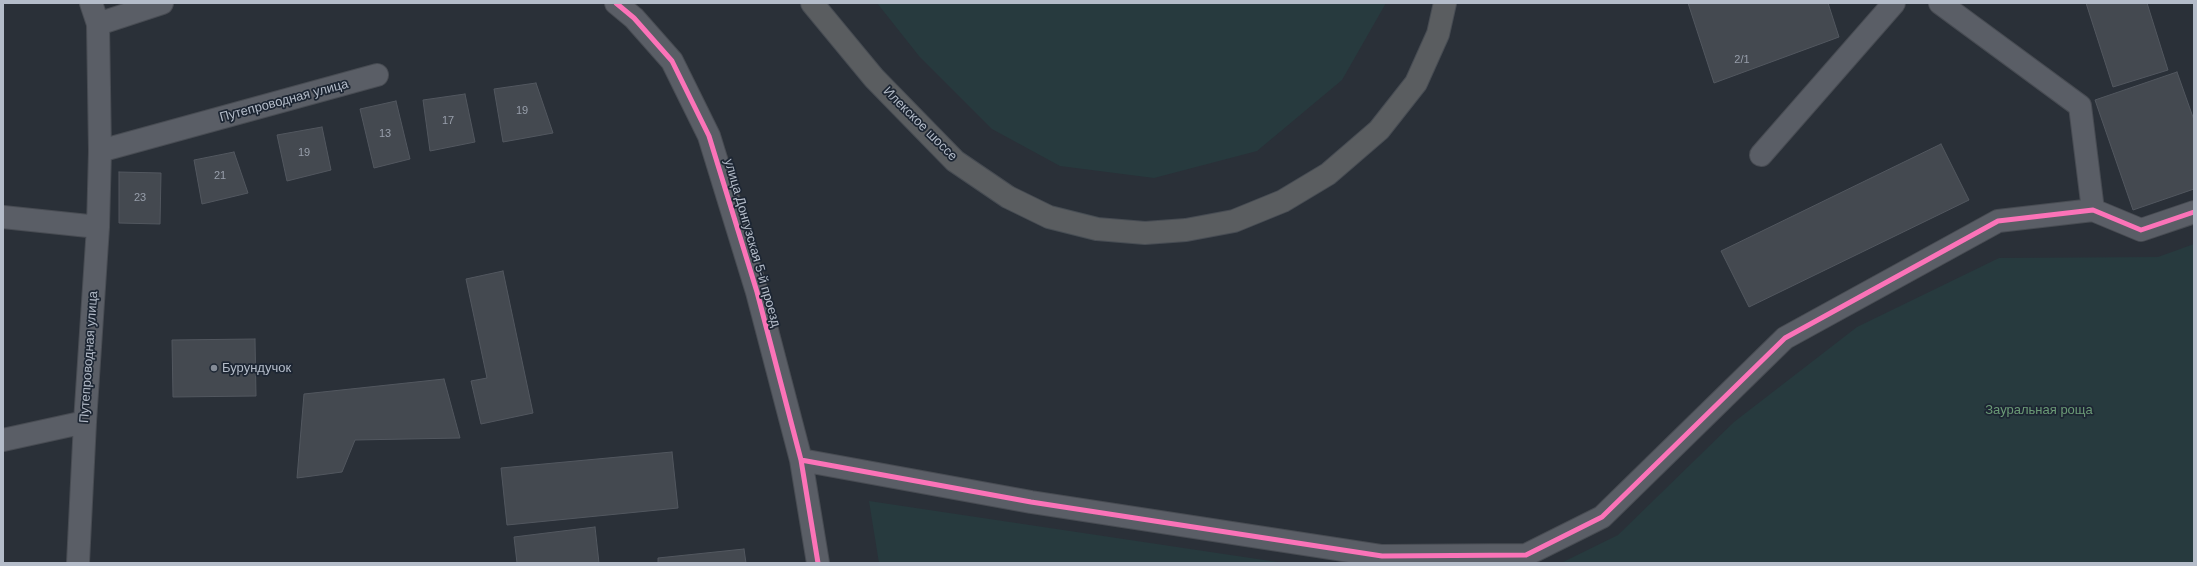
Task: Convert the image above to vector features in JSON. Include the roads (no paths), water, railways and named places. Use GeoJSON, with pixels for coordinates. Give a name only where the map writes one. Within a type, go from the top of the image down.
{"type":"FeatureCollection","features":[{"type":"Feature","properties":{"kind":"highway","name":"Илекское шоссе"},"geometry":{"type":"LineString","coordinates":[[812,3],[874,78],[955,161],[1008,198],[1049,217],[1097,229],[1144,233],[1186,230],[1234,221],[1283,201],[1328,174],[1379,130],[1416,83],[1438,34],[1446,3]]}},
{"type":"Feature","properties":{"kind":"street","name":"Путепроводная улица"},"geometry":{"type":"LineString","coordinates":[[78,563],[85,422],[98,227],[100,152],[98,24],[91,3]]}},
{"type":"Feature","properties":{"kind":"street"},"geometry":{"type":"LineString","coordinates":[[98,24],[162,3]]}},
{"type":"Feature","properties":{"kind":"street","name":"улица Донгузская 5-й проезд"},"geometry":{"type":"LineString","coordinates":[[616,3],[634,18],[672,62],[709,136],[757,292],[801,460],[818,563]]}},
{"type":"Feature","properties":{"kind":"street"},"geometry":{"type":"LineString","coordinates":[[1761,155],[1894,3]]}},
{"type":"Feature","properties":{"kind":"street"},"geometry":{"type":"LineString","coordinates":[[1940,3],[2080,106],[2093,210]]}},
{"type":"Feature","properties":{"kind":"street","name":"Путепроводная улица"},"geometry":{"type":"LineString","coordinates":[[100,152],[376,75]]}},
{"type":"Feature","properties":{"kind":"street"},"geometry":{"type":"LineString","coordinates":[[801,460],[1039,503],[1382,556],[1526,555],[1602,517],[1785,338],[1998,221],[2093,210],[2140,230],[2194,212]]}},
{"type":"Feature","properties":{"kind":"street"},"geometry":{"type":"LineString","coordinates":[[3,217],[98,227]]}},
{"type":"Feature","properties":{"kind":"street"},"geometry":{"type":"LineString","coordinates":[[3,440],[85,422]]}},
{"type":"Feature","properties":{"kind":"place","name":"Бурундучок"},"geometry":{"type":"Point","coordinates":[214,368]}},
{"type":"Feature","properties":{"kind":"park label","name":"Зауральная роща"},"geometry":{"type":"Point","coordinates":[2039,410]}}]}
